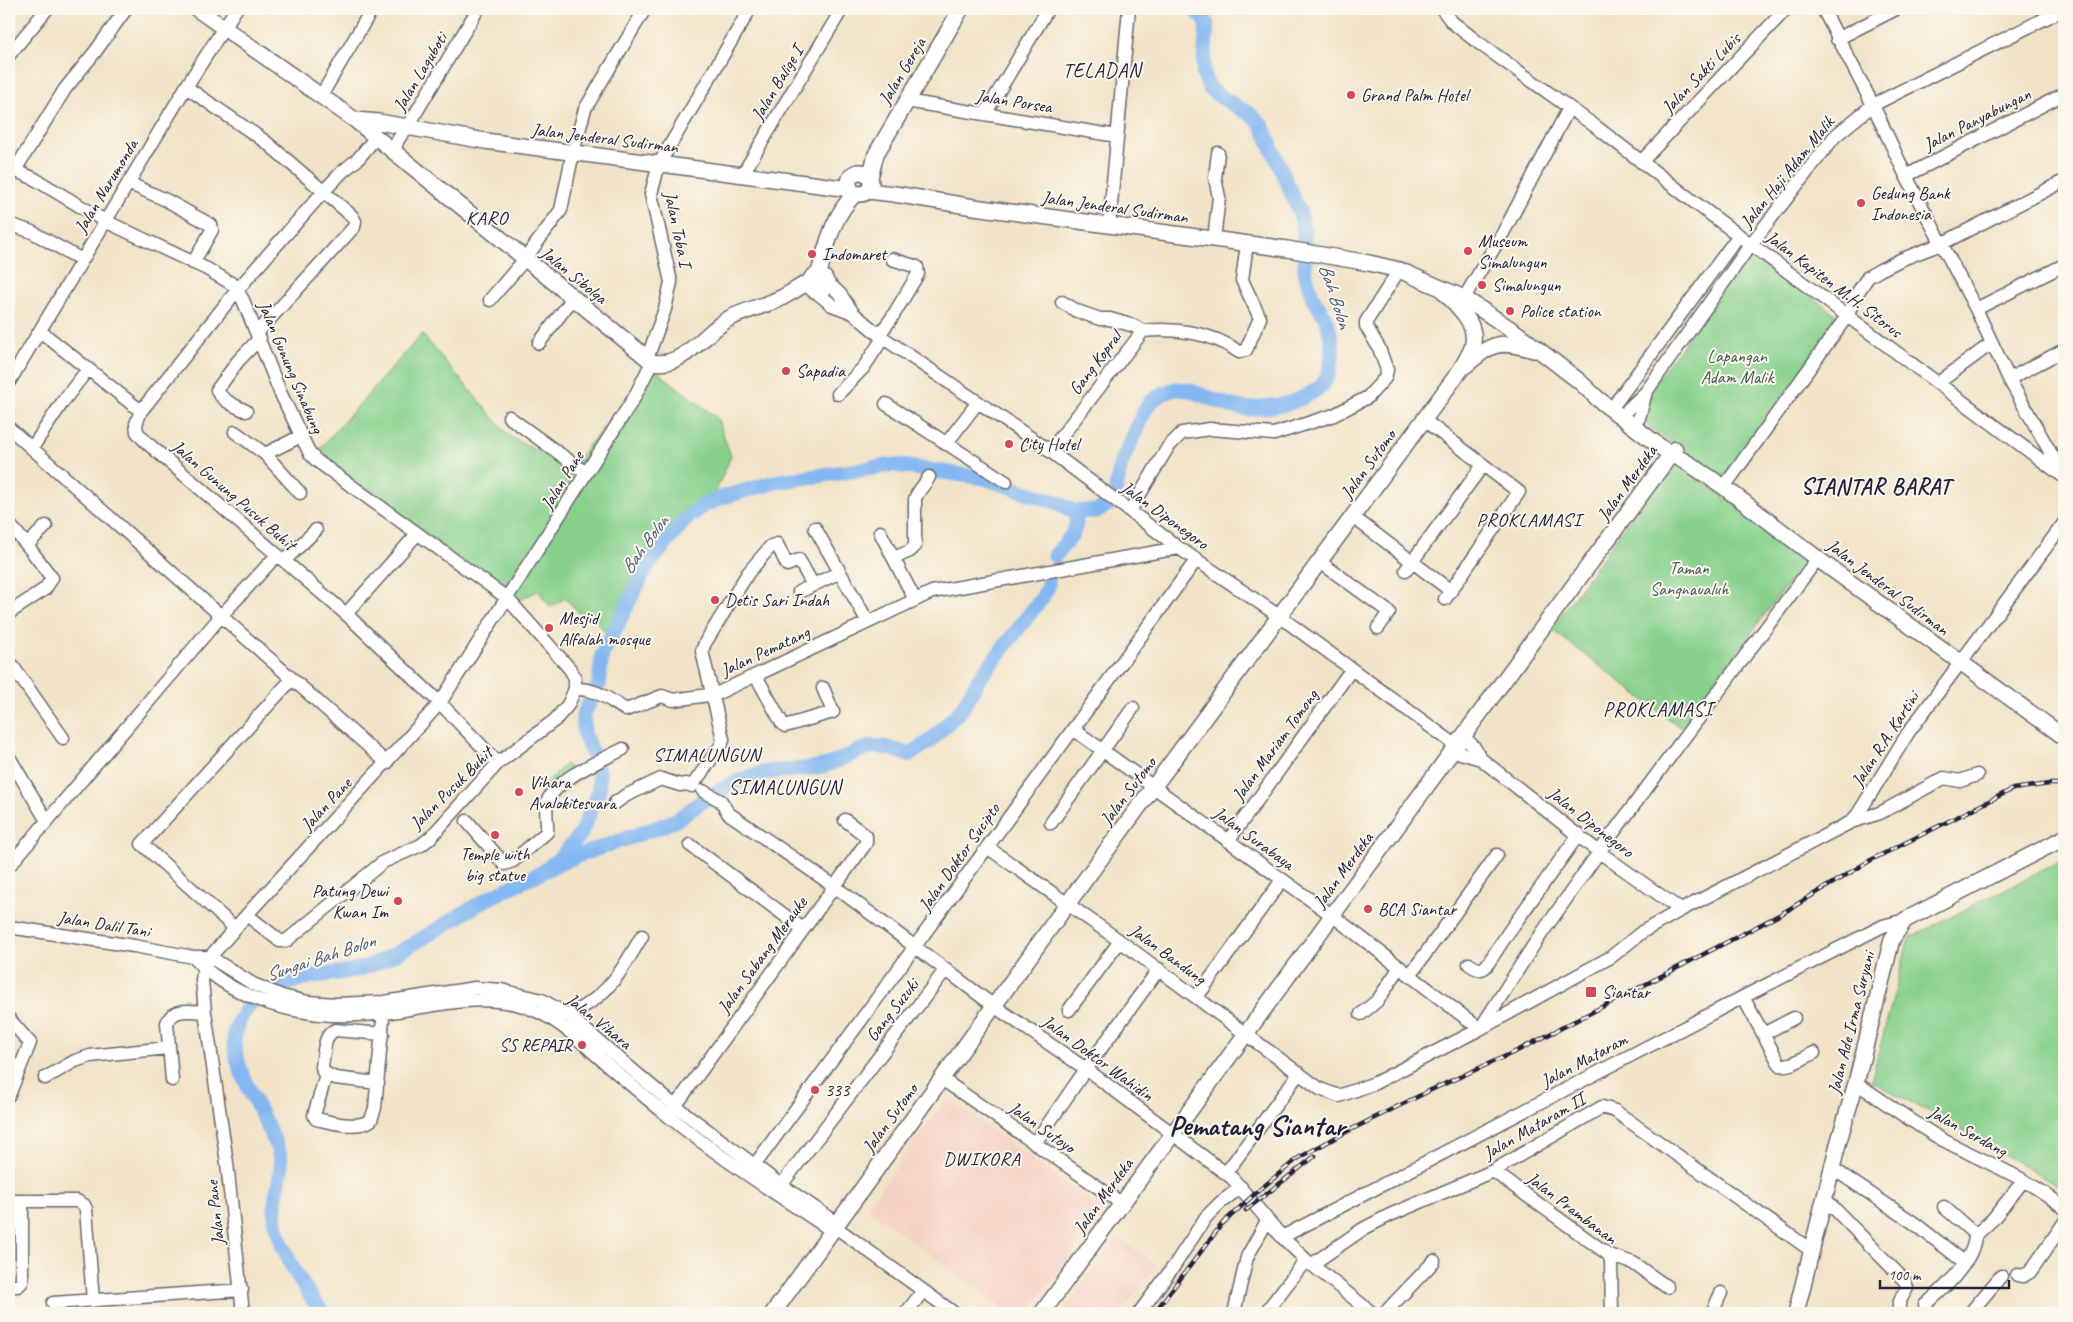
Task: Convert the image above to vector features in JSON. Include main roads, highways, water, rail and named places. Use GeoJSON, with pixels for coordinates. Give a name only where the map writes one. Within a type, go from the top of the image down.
{"type":"FeatureCollection","features":[{"type":"Feature","properties":{"kind":"main road","name":"Jalan Sibolga"},"geometry":{"type":"LineString","coordinates":[[197,9],[356,120],[649,360],[660,364],[669,362],[696,346],[728,319],[784,297],[797,297],[816,283],[835,220],[862,184]]}},
{"type":"Feature","properties":{"kind":"main road","name":"Jalan Gereja"},"geometry":{"type":"LineString","coordinates":[[862,184],[876,154],[961,9]]}},
{"type":"Feature","properties":{"kind":"main road","name":"Jalan Jenderal Sudirman"},"geometry":{"type":"LineString","coordinates":[[356,120],[408,126],[485,141],[660,164],[742,174],[862,184],[894,194],[974,207],[1287,249],[1399,270],[1464,298],[1511,328],[1579,381],[1598,399],[1724,487],[1959,663],[2064,737]]}},
{"type":"Feature","properties":{"kind":"main road","name":"Jalan Sutomo"},"geometry":{"type":"LineString","coordinates":[[773,1313],[1068,903],[1459,372],[1472,348],[1472,326],[1441,288]]}},
{"type":"Feature","properties":{"kind":"main road"},"geometry":{"type":"LineString","coordinates":[[1459,372],[1487,348],[1496,344],[1508,344],[1543,353]]}},
{"type":"Feature","properties":{"kind":"main road","name":"Jalan Jenderal Sudirman"},"geometry":{"type":"LineString","coordinates":[[1579,381],[1600,389],[1628,409],[1673,452]]}},
{"type":"Feature","properties":{"kind":"main road","name":"Jalan Merdeka"},"geometry":{"type":"LineString","coordinates":[[1042,1313],[1673,452]]}},
{"type":"Feature","properties":{"kind":"main road","name":"Jalan Ade Irma Suryani"},"geometry":{"type":"LineString","coordinates":[[1796,1313],[1892,939],[1905,920],[2064,838]]}},
{"type":"Feature","properties":{"kind":"waterway","name":"Bah Bolon"},"geometry":{"type":"LineString","coordinates":[[540,874],[562,856],[580,835],[599,791],[599,772],[584,733],[583,715],[599,684],[602,655],[646,568],[685,520],[703,506],[720,498],[775,482],[894,465],[984,478],[1058,503],[1075,512],[1097,511],[1111,503],[1121,464],[1143,414],[1150,402],[1162,394],[1175,389],[1188,390],[1231,406],[1248,409],[1287,404],[1321,387],[1328,375],[1332,359],[1332,342],[1327,321],[1312,296],[1305,272],[1304,231],[1300,213],[1262,125],[1251,115],[1210,89],[1203,74],[1207,24],[1194,9]]}},
{"type":"Feature","properties":{"kind":"waterway","name":"Bah Bolon"},"geometry":{"type":"LineString","coordinates":[[1055,556],[1074,531],[1076,525],[1075,512],[1085,511]]}},
{"type":"Feature","properties":{"kind":"waterway","name":"Sungai Bah Bolon"},"geometry":{"type":"LineString","coordinates":[[323,1313],[306,1290],[283,1247],[275,1218],[280,1156],[236,1055],[234,1039],[237,1025],[251,1004],[287,984],[308,977],[355,970],[388,958],[497,894],[570,859],[676,820],[716,792],[744,779],[767,772],[823,766],[872,747],[893,749],[909,755],[930,741],[962,709],[979,679],[1042,598],[1048,587],[1048,578]]}},
{"type":"Feature","properties":{"kind":"railway"},"geometry":{"type":"LineString","coordinates":[[1154,1313],[1222,1224],[1297,1159],[1342,1134],[1431,1090],[1519,1050],[1781,914],[1871,860],[2013,789],[2064,784]]}},
{"type":"Feature","properties":{"kind":"railway"},"geometry":{"type":"LineString","coordinates":[[1246,1210],[1315,1156]]}},
{"type":"Feature","properties":{"kind":"place","name":"Grand Palm Hotel"},"geometry":{"type":"Point","coordinates":[1351,95]}},
{"type":"Feature","properties":{"kind":"place","name":"Gedung Bank Indonesia"},"geometry":{"type":"Point","coordinates":[1861,203]}},
{"type":"Feature","properties":{"kind":"place","name":"Museum Simalungun"},"geometry":{"type":"Point","coordinates":[1468,251]}},
{"type":"Feature","properties":{"kind":"place","name":"Indomaret"},"geometry":{"type":"Point","coordinates":[812,254]}},
{"type":"Feature","properties":{"kind":"place","name":"Simalungun"},"geometry":{"type":"Point","coordinates":[1482,285]}},
{"type":"Feature","properties":{"kind":"place","name":"Police station"},"geometry":{"type":"Point","coordinates":[1510,311]}},
{"type":"Feature","properties":{"kind":"place","name":"Sapadia"},"geometry":{"type":"Point","coordinates":[786,371]}},
{"type":"Feature","properties":{"kind":"place","name":"City Hotel"},"geometry":{"type":"Point","coordinates":[1009,444]}},
{"type":"Feature","properties":{"kind":"place","name":"Detis Sari Indah"},"geometry":{"type":"Point","coordinates":[715,600]}},
{"type":"Feature","properties":{"kind":"place","name":"Mesjid Alfalah mosque"},"geometry":{"type":"Point","coordinates":[549,628]}},
{"type":"Feature","properties":{"kind":"place","name":"Vihara Avalokitesvara"},"geometry":{"type":"Point","coordinates":[519,792]}},
{"type":"Feature","properties":{"kind":"place","name":"Temple with big statue"},"geometry":{"type":"Point","coordinates":[495,835]}},
{"type":"Feature","properties":{"kind":"place","name":"Patung Dewi Kwan Im"},"geometry":{"type":"Point","coordinates":[398,901]}},
{"type":"Feature","properties":{"kind":"place","name":"BCA Siantar"},"geometry":{"type":"Point","coordinates":[1368,909]}},
{"type":"Feature","properties":{"kind":"place","name":"Siantar"},"geometry":{"type":"Point","coordinates":[1591,992]}},
{"type":"Feature","properties":{"kind":"place","name":"SS REPAIR"},"geometry":{"type":"Point","coordinates":[582,1045]}},
{"type":"Feature","properties":{"kind":"place","name":"333"},"geometry":{"type":"Point","coordinates":[815,1090]}},
{"type":"Feature","properties":{"kind":"district","name":"TELADAN"},"geometry":{"type":"Point","coordinates":[1102,70]}},
{"type":"Feature","properties":{"kind":"district","name":"KARO"},"geometry":{"type":"Point","coordinates":[487,217]}},
{"type":"Feature","properties":{"kind":"district","name":"SIANTAR BARAT"},"geometry":{"type":"Point","coordinates":[1876,486]}},
{"type":"Feature","properties":{"kind":"district","name":"PROKLAMASI"},"geometry":{"type":"Point","coordinates":[1529,519]}},
{"type":"Feature","properties":{"kind":"district","name":"PROKLAMASI"},"geometry":{"type":"Point","coordinates":[1658,709]}},
{"type":"Feature","properties":{"kind":"district","name":"SIMALUNGUN"},"geometry":{"type":"Point","coordinates":[707,754]}},
{"type":"Feature","properties":{"kind":"district","name":"SIMALUNGUN"},"geometry":{"type":"Point","coordinates":[785,787]}},
{"type":"Feature","properties":{"kind":"district","name":"Pematang Siantar"},"geometry":{"type":"Point","coordinates":[1257,1125]}},
{"type":"Feature","properties":{"kind":"district","name":"DWIKORA"},"geometry":{"type":"Point","coordinates":[982,1158]}},
{"type":"Feature","properties":{"kind":"park label","name":"Lapangan Adam Malik"},"geometry":{"type":"Point","coordinates":[1737,366]}},
{"type":"Feature","properties":{"kind":"park label","name":"Taman Sangnaualuh"},"geometry":{"type":"Point","coordinates":[1689,578]}}]}
